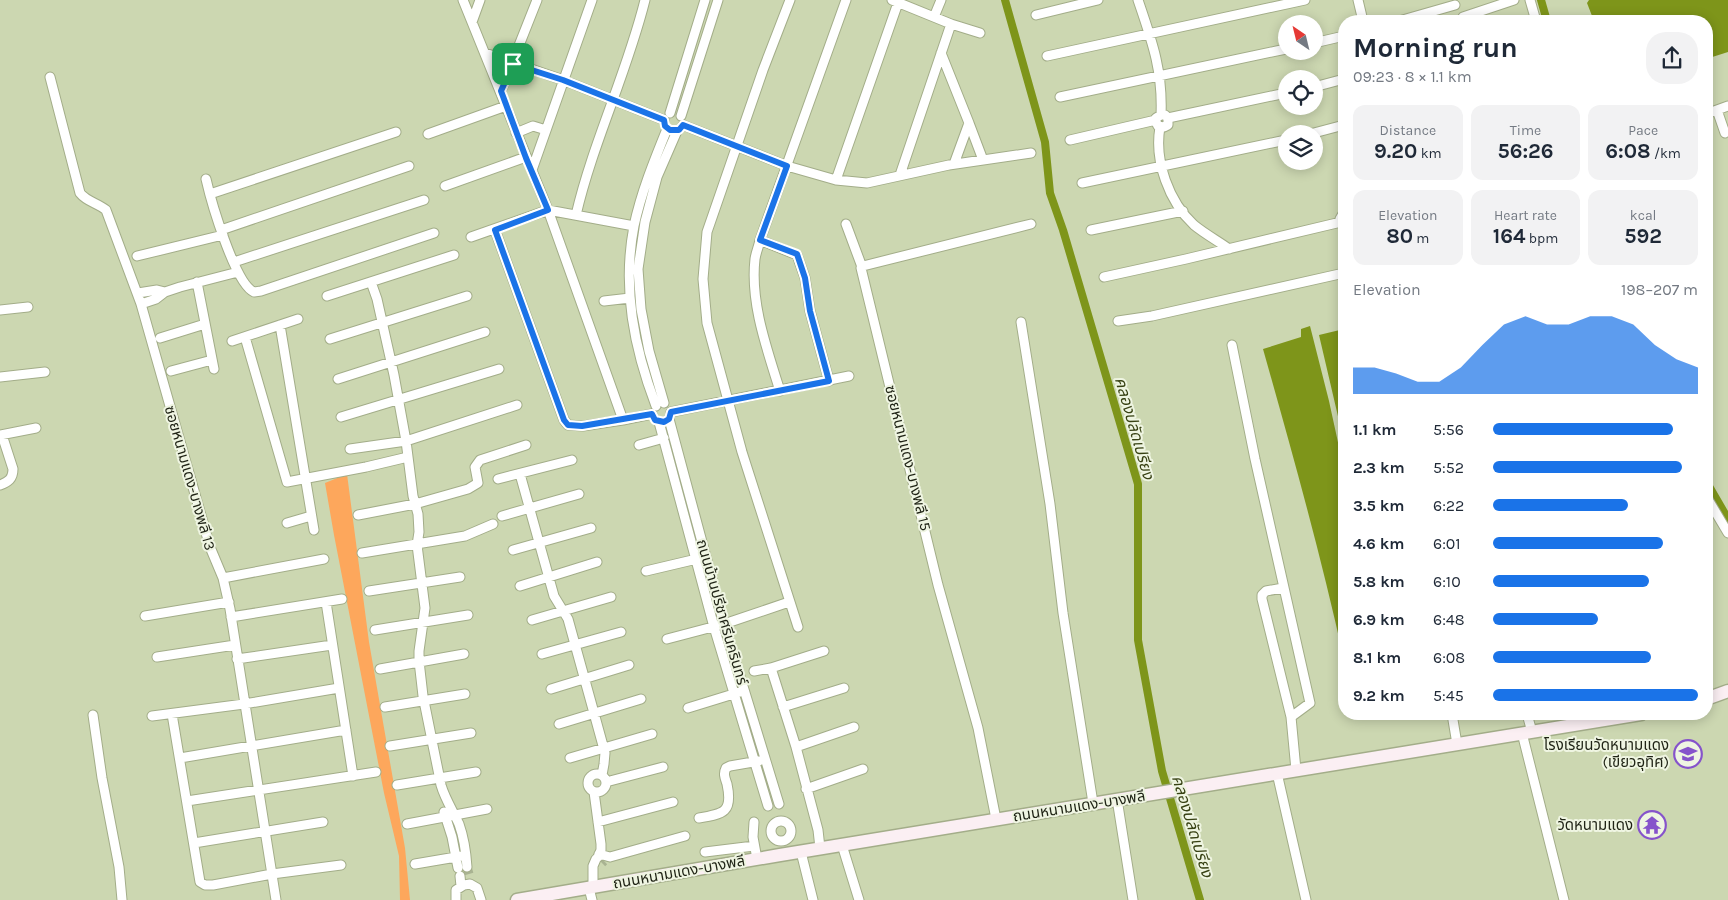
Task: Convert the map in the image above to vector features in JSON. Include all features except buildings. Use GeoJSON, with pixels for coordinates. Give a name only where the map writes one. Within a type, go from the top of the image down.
{"type":"FeatureCollection","features":[{"type":"Feature","properties":{"kind":"main road"},"geometry":{"type":"LineString","coordinates":[[1713,696],[1728,691]]}},
{"type":"Feature","properties":{"kind":"main road","name":"ถนนหนามแดง-บางพลี"},"geometry":{"type":"LineString","coordinates":[[517,900],[593,891],[820,848],[1457,744],[1527,732],[1570,720]]}},
{"type":"Feature","properties":{"kind":"street"},"geometry":{"type":"LineString","coordinates":[[463,0],[548,210],[623,420]]}},
{"type":"Feature","properties":{"kind":"street"},"geometry":{"type":"LineString","coordinates":[[472,22],[480,0]]}},
{"type":"Feature","properties":{"kind":"street"},"geometry":{"type":"LineString","coordinates":[[501,91],[537,0]]}},
{"type":"Feature","properties":{"kind":"street"},"geometry":{"type":"LineString","coordinates":[[532,170],[592,0]]}},
{"type":"Feature","properties":{"kind":"street"},"geometry":{"type":"LineString","coordinates":[[576,215],[583,182],[637,30],[645,0]]}},
{"type":"Feature","properties":{"kind":"street","name":"ถนนบ้านปรีชาศรีนครินทร์"},"geometry":{"type":"LineString","coordinates":[[706,0],[645,222],[638,270],[641,308],[657,408],[655,420],[659,422],[664,438],[714,626],[769,809],[772,826]]}},
{"type":"Feature","properties":{"kind":"street","name":"ถนนบ้านปรีชาศรีนครินทร์"},"geometry":{"type":"LineString","coordinates":[[657,408],[635,340],[628,270],[634,226],[648,177],[674,122],[718,0]]}},
{"type":"Feature","properties":{"kind":"street"},"geometry":{"type":"LineString","coordinates":[[790,0],[707,232],[704,279],[707,323],[742,452],[798,627]]}},
{"type":"Feature","properties":{"kind":"street"},"geometry":{"type":"LineString","coordinates":[[780,391],[768,351],[756,299],[755,258],[846,0]]}},
{"type":"Feature","properties":{"kind":"street"},"geometry":{"type":"LineString","coordinates":[[934,17],[941,0]]}},
{"type":"Feature","properties":{"kind":"street"},"geometry":{"type":"LineString","coordinates":[[1036,15],[1098,0]]}},
{"type":"Feature","properties":{"kind":"street"},"geometry":{"type":"LineString","coordinates":[[1138,0],[1150,33],[1160,76],[1162,92],[1158,139],[1162,168],[1175,200],[1183,211],[1194,224],[1229,249]]}},
{"type":"Feature","properties":{"kind":"street"},"geometry":{"type":"LineString","coordinates":[[1047,56],[1305,0]]}},
{"type":"Feature","properties":{"kind":"street"},"geometry":{"type":"LineString","coordinates":[[1358,0],[1362,15]]}},
{"type":"Feature","properties":{"kind":"street"},"geometry":{"type":"LineString","coordinates":[[1469,15],[1514,0]]}},
{"type":"Feature","properties":{"kind":"street"},"geometry":{"type":"LineString","coordinates":[[1530,0],[1534,15]]}},
{"type":"Feature","properties":{"kind":"street"},"geometry":{"type":"LineString","coordinates":[[836,180],[897,1],[951,24],[980,33]]}},
{"type":"Feature","properties":{"kind":"street"},"geometry":{"type":"LineString","coordinates":[[1420,15],[1455,5]]}},
{"type":"Feature","properties":{"kind":"street"},"geometry":{"type":"LineString","coordinates":[[900,175],[951,24]]}},
{"type":"Feature","properties":{"kind":"street"},"geometry":{"type":"LineString","coordinates":[[1323,41],[1338,37]]}},
{"type":"Feature","properties":{"kind":"street"},"geometry":{"type":"LineString","coordinates":[[1060,97],[1278,51]]}},
{"type":"Feature","properties":{"kind":"street"},"geometry":{"type":"LineString","coordinates":[[485,53],[563,80],[787,166],[836,180],[867,183],[954,164],[1031,153]]}},
{"type":"Feature","properties":{"kind":"street"},"geometry":{"type":"LineString","coordinates":[[941,53],[983,160]]}},
{"type":"Feature","properties":{"kind":"street","name":"ซอยหนามแดง-บางพลี 13"},"geometry":{"type":"LineString","coordinates":[[50,77],[80,193],[106,210],[138,293],[210,547],[223,578],[229,602],[276,900]]}},
{"type":"Feature","properties":{"kind":"street"},"geometry":{"type":"LineString","coordinates":[[1323,84],[1338,80]]}},
{"type":"Feature","properties":{"kind":"street"},"geometry":{"type":"LineString","coordinates":[[1070,140],[1278,94]]}},
{"type":"Feature","properties":{"kind":"street"},"geometry":{"type":"LineString","coordinates":[[428,134],[506,106]]}},
{"type":"Feature","properties":{"kind":"street"},"geometry":{"type":"LineString","coordinates":[[1713,111],[1728,106]]}},
{"type":"Feature","properties":{"kind":"street"},"geometry":{"type":"LineString","coordinates":[[1716,110],[1724,133]]}},
{"type":"Feature","properties":{"kind":"street"},"geometry":{"type":"LineString","coordinates":[[954,164],[970,123]]}},
{"type":"Feature","properties":{"kind":"street"},"geometry":{"type":"LineString","coordinates":[[516,133],[533,126],[546,130]]}},
{"type":"Feature","properties":{"kind":"street"},"geometry":{"type":"LineString","coordinates":[[1323,131],[1338,127]]}},
{"type":"Feature","properties":{"kind":"street"},"geometry":{"type":"LineString","coordinates":[[210,194],[396,132]]}},
{"type":"Feature","properties":{"kind":"street"},"geometry":{"type":"LineString","coordinates":[[1082,183],[1162,168],[1278,142]]}},
{"type":"Feature","properties":{"kind":"street"},"geometry":{"type":"LineString","coordinates":[[445,186],[526,158]]}},
{"type":"Feature","properties":{"kind":"street"},"geometry":{"type":"LineString","coordinates":[[137,256],[222,232],[409,166]]}},
{"type":"Feature","properties":{"kind":"street"},"geometry":{"type":"LineString","coordinates":[[206,179],[222,232],[238,272],[248,290],[254,292],[434,233]]}},
{"type":"Feature","properties":{"kind":"street"},"geometry":{"type":"LineString","coordinates":[[234,262],[424,200]]}},
{"type":"Feature","properties":{"kind":"street"},"geometry":{"type":"LineString","coordinates":[[471,237],[548,210],[634,226]]}},
{"type":"Feature","properties":{"kind":"street"},"geometry":{"type":"LineString","coordinates":[[1092,230],[1183,211]]}},
{"type":"Feature","properties":{"kind":"street","name":"ซอยหนามแดง-บางพลี 15"},"geometry":{"type":"LineString","coordinates":[[846,224],[862,267],[938,585],[978,728],[996,819]]}},
{"type":"Feature","properties":{"kind":"street"},"geometry":{"type":"LineString","coordinates":[[862,267],[1031,224]]}},
{"type":"Feature","properties":{"kind":"street"},"geometry":{"type":"LineString","coordinates":[[1104,277],[1338,225]]}},
{"type":"Feature","properties":{"kind":"street"},"geometry":{"type":"LineString","coordinates":[[495,230],[564,420],[568,425],[582,426],[623,420],[657,408]]}},
{"type":"Feature","properties":{"kind":"street"},"geometry":{"type":"LineString","coordinates":[[760,240],[797,254],[805,278],[810,311],[829,381]]}},
{"type":"Feature","properties":{"kind":"street"},"geometry":{"type":"LineString","coordinates":[[327,296],[454,255]]}},
{"type":"Feature","properties":{"kind":"street"},"geometry":{"type":"LineString","coordinates":[[141,304],[156,299],[165,292],[238,272]]}},
{"type":"Feature","properties":{"kind":"street"},"geometry":{"type":"LineString","coordinates":[[1118,321],[1152,316],[1338,274]]}},
{"type":"Feature","properties":{"kind":"street"},"geometry":{"type":"LineString","coordinates":[[172,370],[213,364],[197,282]]}},
{"type":"Feature","properties":{"kind":"street"},"geometry":{"type":"LineString","coordinates":[[371,282],[378,299],[391,362],[418,514],[419,532],[417,545],[425,608],[419,651],[424,701],[439,778],[450,816],[456,857],[464,876],[476,888],[481,900]]}},
{"type":"Feature","properties":{"kind":"street"},"geometry":{"type":"LineString","coordinates":[[138,293],[158,290],[165,292]]}},
{"type":"Feature","properties":{"kind":"street"},"geometry":{"type":"LineString","coordinates":[[330,339],[383,324],[467,296]]}},
{"type":"Feature","properties":{"kind":"street"},"geometry":{"type":"LineString","coordinates":[[604,301],[630,298]]}},
{"type":"Feature","properties":{"kind":"street"},"geometry":{"type":"LineString","coordinates":[[0,310],[28,307]]}},
{"type":"Feature","properties":{"kind":"street"},"geometry":{"type":"LineString","coordinates":[[232,341],[298,319]]}},
{"type":"Feature","properties":{"kind":"street"},"geometry":{"type":"LineString","coordinates":[[1021,322],[1050,504],[1063,613],[1093,803]]}},
{"type":"Feature","properties":{"kind":"street"},"geometry":{"type":"LineString","coordinates":[[160,338],[205,324]]}},
{"type":"Feature","properties":{"kind":"street"},"geometry":{"type":"LineString","coordinates":[[280,325],[314,530]]}},
{"type":"Feature","properties":{"kind":"street"},"geometry":{"type":"LineString","coordinates":[[338,379],[485,332]]}},
{"type":"Feature","properties":{"kind":"street"},"geometry":{"type":"LineString","coordinates":[[245,337],[287,482],[366,468],[408,456]]}},
{"type":"Feature","properties":{"kind":"street"},"geometry":{"type":"LineString","coordinates":[[1232,345],[1283,588],[1310,704],[1291,717]]}},
{"type":"Feature","properties":{"kind":"street"},"geometry":{"type":"LineString","coordinates":[[341,417],[499,369]]}},
{"type":"Feature","properties":{"kind":"street"},"geometry":{"type":"LineString","coordinates":[[0,377],[46,372]]}},
{"type":"Feature","properties":{"kind":"street"},"geometry":{"type":"LineString","coordinates":[[659,422],[664,422],[670,415],[728,400],[849,376]]}},
{"type":"Feature","properties":{"kind":"street"},"geometry":{"type":"LineString","coordinates":[[350,449],[406,440],[517,405]]}},
{"type":"Feature","properties":{"kind":"street","name":"ถนนบ้านปรีชาศรีนครินทร์"},"geometry":{"type":"LineString","coordinates":[[657,408],[670,407],[670,415],[724,624],[783,821]]}},
{"type":"Feature","properties":{"kind":"street"},"geometry":{"type":"LineString","coordinates":[[0,485],[8,482],[13,475],[13,469],[1,435],[36,428]]}},
{"type":"Feature","properties":{"kind":"street"},"geometry":{"type":"LineString","coordinates":[[639,446],[664,438]]}},
{"type":"Feature","properties":{"kind":"street"},"geometry":{"type":"LineString","coordinates":[[358,515],[415,504],[468,489],[478,483],[475,467],[480,460],[526,445]]}},
{"type":"Feature","properties":{"kind":"street"},"geometry":{"type":"LineString","coordinates":[[498,480],[572,460]]}},
{"type":"Feature","properties":{"kind":"street"},"geometry":{"type":"LineString","coordinates":[[520,474],[556,601],[568,619],[603,748],[605,760],[602,790],[594,792]]}},
{"type":"Feature","properties":{"kind":"street"},"geometry":{"type":"LineString","coordinates":[[502,516],[580,494]]}},
{"type":"Feature","properties":{"kind":"street"},"geometry":{"type":"LineString","coordinates":[[1713,508],[1728,533]]}},
{"type":"Feature","properties":{"kind":"street"},"geometry":{"type":"LineString","coordinates":[[287,523],[312,516]]}},
{"type":"Feature","properties":{"kind":"street"},"geometry":{"type":"LineString","coordinates":[[362,554],[471,534],[493,524]]}},
{"type":"Feature","properties":{"kind":"street"},"geometry":{"type":"LineString","coordinates":[[513,550],[591,528]]}},
{"type":"Feature","properties":{"kind":"street"},"geometry":{"type":"LineString","coordinates":[[646,571],[706,557]]}},
{"type":"Feature","properties":{"kind":"street"},"geometry":{"type":"LineString","coordinates":[[223,578],[324,559]]}},
{"type":"Feature","properties":{"kind":"street"},"geometry":{"type":"LineString","coordinates":[[520,586],[597,562]]}},
{"type":"Feature","properties":{"kind":"street"},"geometry":{"type":"LineString","coordinates":[[369,591],[460,576]]}},
{"type":"Feature","properties":{"kind":"street"},"geometry":{"type":"LineString","coordinates":[[1283,588],[1266,592],[1262,595],[1262,599],[1291,717],[1296,770]]}},
{"type":"Feature","properties":{"kind":"street"},"geometry":{"type":"LineString","coordinates":[[532,620],[611,597]]}},
{"type":"Feature","properties":{"kind":"street"},"geometry":{"type":"LineString","coordinates":[[231,617],[342,599]]}},
{"type":"Feature","properties":{"kind":"street"},"geometry":{"type":"LineString","coordinates":[[145,616],[229,602]]}},
{"type":"Feature","properties":{"kind":"street"},"geometry":{"type":"LineString","coordinates":[[326,602],[352,776]]}},
{"type":"Feature","properties":{"kind":"street"},"geometry":{"type":"LineString","coordinates":[[667,639],[724,624],[790,602]]}},
{"type":"Feature","properties":{"kind":"street"},"geometry":{"type":"LineString","coordinates":[[375,630],[468,616]]}},
{"type":"Feature","properties":{"kind":"street"},"geometry":{"type":"LineString","coordinates":[[542,654],[621,632]]}},
{"type":"Feature","properties":{"kind":"street"},"geometry":{"type":"LineString","coordinates":[[157,657],[235,645]]}},
{"type":"Feature","properties":{"kind":"street"},"geometry":{"type":"LineString","coordinates":[[237,659],[332,645]]}},
{"type":"Feature","properties":{"kind":"street"},"geometry":{"type":"LineString","coordinates":[[754,671],[771,668],[824,651]]}},
{"type":"Feature","properties":{"kind":"street"},"geometry":{"type":"LineString","coordinates":[[380,669],[464,654]]}},
{"type":"Feature","properties":{"kind":"street"},"geometry":{"type":"LineString","coordinates":[[551,689],[629,665]]}},
{"type":"Feature","properties":{"kind":"street"},"geometry":{"type":"LineString","coordinates":[[771,668],[796,747],[818,830],[820,848]]}},
{"type":"Feature","properties":{"kind":"street"},"geometry":{"type":"LineString","coordinates":[[152,716],[244,704],[339,688]]}},
{"type":"Feature","properties":{"kind":"street"},"geometry":{"type":"LineString","coordinates":[[783,707],[844,688]]}},
{"type":"Feature","properties":{"kind":"street"},"geometry":{"type":"LineString","coordinates":[[688,708],[744,691]]}},
{"type":"Feature","properties":{"kind":"street"},"geometry":{"type":"LineString","coordinates":[[385,707],[465,694]]}},
{"type":"Feature","properties":{"kind":"street"},"geometry":{"type":"LineString","coordinates":[[558,724],[641,699]]}},
{"type":"Feature","properties":{"kind":"street"},"geometry":{"type":"LineString","coordinates":[[172,714],[200,882],[205,885],[341,865]]}},
{"type":"Feature","properties":{"kind":"street"},"geometry":{"type":"LineString","coordinates":[[94,715],[102,778],[120,867],[122,900]]}},
{"type":"Feature","properties":{"kind":"street"},"geometry":{"type":"LineString","coordinates":[[1453,720],[1457,744]]}},
{"type":"Feature","properties":{"kind":"street"},"geometry":{"type":"LineString","coordinates":[[1527,720],[1527,732],[1564,900]]}},
{"type":"Feature","properties":{"kind":"street"},"geometry":{"type":"LineString","coordinates":[[796,747],[854,727]]}},
{"type":"Feature","properties":{"kind":"street"},"geometry":{"type":"LineString","coordinates":[[180,758],[346,730]]}},
{"type":"Feature","properties":{"kind":"street"},"geometry":{"type":"LineString","coordinates":[[390,746],[471,733]]}},
{"type":"Feature","properties":{"kind":"street"},"geometry":{"type":"LineString","coordinates":[[570,758],[652,734]]}},
{"type":"Feature","properties":{"kind":"street"},"geometry":{"type":"LineString","coordinates":[[699,818],[719,814],[728,806],[730,801],[725,776],[726,768],[765,760]]}},
{"type":"Feature","properties":{"kind":"street"},"geometry":{"type":"LineString","coordinates":[[604,779],[664,767]]}},
{"type":"Feature","properties":{"kind":"street"},"geometry":{"type":"LineString","coordinates":[[806,788],[863,769]]}},
{"type":"Feature","properties":{"kind":"street"},"geometry":{"type":"LineString","coordinates":[[187,800],[376,772]]}},
{"type":"Feature","properties":{"kind":"street"},"geometry":{"type":"LineString","coordinates":[[397,786],[476,772]]}},
{"type":"Feature","properties":{"kind":"street"},"geometry":{"type":"LineString","coordinates":[[1277,773],[1306,900]]}},
{"type":"Feature","properties":{"kind":"street"},"geometry":{"type":"LineString","coordinates":[[593,891],[594,866],[601,858],[605,849],[601,844],[594,792],[588,785],[590,777],[598,774],[604,779]]}},
{"type":"Feature","properties":{"kind":"street"},"geometry":{"type":"LineString","coordinates":[[1117,799],[1132,900]]}},
{"type":"Feature","properties":{"kind":"street"},"geometry":{"type":"LineString","coordinates":[[598,822],[673,802]]}},
{"type":"Feature","properties":{"kind":"street"},"geometry":{"type":"LineString","coordinates":[[407,824],[487,809]]}},
{"type":"Feature","properties":{"kind":"street"},"geometry":{"type":"LineString","coordinates":[[450,816],[462,835],[466,856],[464,876],[456,890],[456,900]]}},
{"type":"Feature","properties":{"kind":"street"},"geometry":{"type":"LineString","coordinates":[[791,853],[771,832],[772,826],[777,822],[783,821],[790,828],[788,837],[791,853],[813,900]]}},
{"type":"Feature","properties":{"kind":"street"},"geometry":{"type":"LineString","coordinates":[[194,843],[323,822]]}},
{"type":"Feature","properties":{"kind":"street"},"geometry":{"type":"LineString","coordinates":[[754,822],[754,846],[757,859]]}},
{"type":"Feature","properties":{"kind":"street"},"geometry":{"type":"LineString","coordinates":[[601,858],[685,836]]}},
{"type":"Feature","properties":{"kind":"street"},"geometry":{"type":"LineString","coordinates":[[777,840],[784,840],[788,837]]}},
{"type":"Feature","properties":{"kind":"street"},"geometry":{"type":"LineString","coordinates":[[842,845],[859,900]]}},
{"type":"Feature","properties":{"kind":"street"},"geometry":{"type":"LineString","coordinates":[[705,852],[754,846]]}},
{"type":"Feature","properties":{"kind":"street"},"geometry":{"type":"LineString","coordinates":[[415,864],[466,856]]}},
{"type":"Feature","properties":{"kind":"shaded area"},"geometry":{"type":"Polygon","coordinates":[[[1589,0],[1728,0],[1728,52],[1713,57],[1713,15],[1592,15],[1587,3],[1589,0]]]}},
{"type":"Feature","properties":{"kind":"shaded area"},"geometry":{"type":"Polygon","coordinates":[[[1310,326],[1338,442],[1338,634],[1316,543],[1263,349],[1301,337],[1301,329],[1310,326]]]}},
{"type":"Feature","properties":{"kind":"shaded area"},"geometry":{"type":"Polygon","coordinates":[[[1338,330],[1338,416],[1319,335],[1338,330]]]}},
{"type":"Feature","properties":{"kind":"shaded area"},"geometry":{"type":"Polygon","coordinates":[[[347,474],[369,642],[405,848],[410,900],[400,900],[399,856],[384,793],[325,483],[347,474]]]}},
{"type":"Feature","properties":{"kind":"waterway","name":"คลองปลัดเปรียง"},"geometry":{"type":"LineString","coordinates":[[1005,0],[1045,142],[1050,193],[1063,230],[1138,484],[1138,640],[1162,771],[1200,900]]}},
{"type":"Feature","properties":{"kind":"waterway"},"geometry":{"type":"LineString","coordinates":[[1541,0],[1545,15]]}},
{"type":"Feature","properties":{"kind":"waterway"},"geometry":{"type":"LineString","coordinates":[[1713,493],[1728,519]]}},
{"type":"Feature","properties":{"kind":"tunnel"},"geometry":{"type":"LineString","coordinates":[[467,867],[469,874]]}},
{"type":"Feature","properties":{"kind":"place","name":"โรงเรียนวัดหนามแดง (เขียวอุทิศ)"},"geometry":{"type":"Point","coordinates":[1688,754]}},
{"type":"Feature","properties":{"kind":"place","name":"วัดหนามแดง"},"geometry":{"type":"Point","coordinates":[1652,825]}},
{"type":"Feature","properties":{"kind":"route"},"geometry":{"type":"LineString","coordinates":[[513,64],[563,80],[664,120],[667,129],[672,131],[679,130],[683,125],[787,166],[760,240],[797,254],[805,278],[810,311],[829,381],[671,412],[669,419],[664,422],[655,420],[652,414],[582,426],[568,425],[564,420],[495,230],[548,210],[501,91],[513,64]]}}]}
